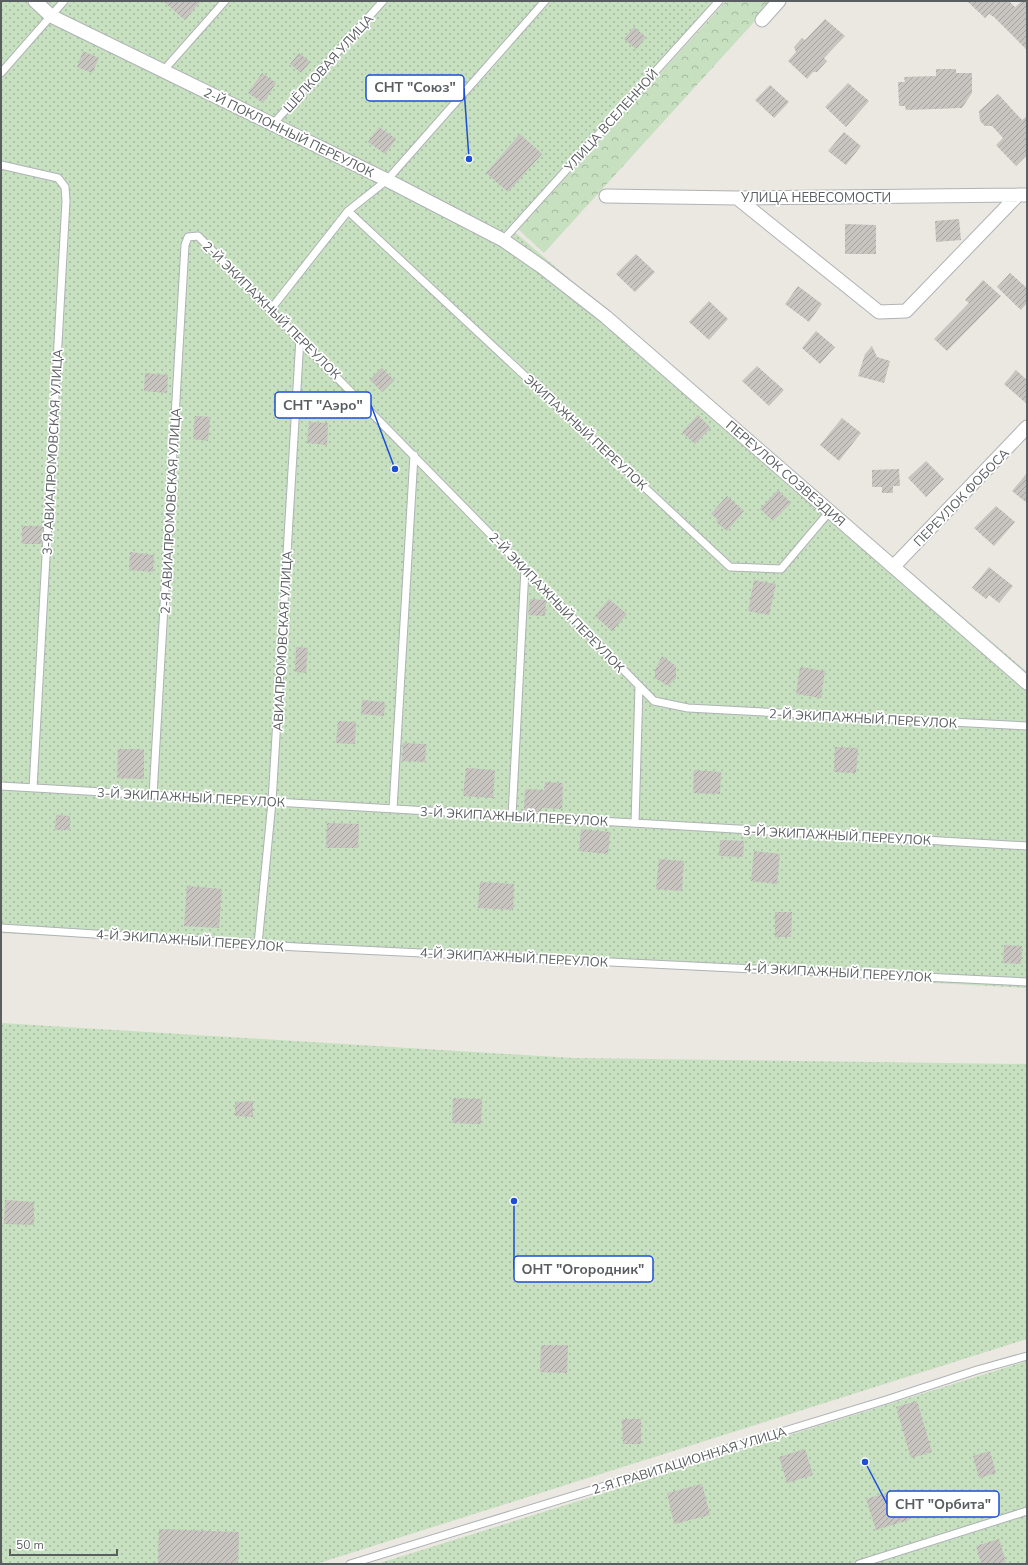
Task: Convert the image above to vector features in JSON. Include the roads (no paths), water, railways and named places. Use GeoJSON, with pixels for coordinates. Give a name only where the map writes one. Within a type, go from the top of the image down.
{"type":"FeatureCollection","features":[{"type":"Feature","properties":{"kind":"street","name":"2-Й ПОКЛОННЫЙ ПЕРЕУЛОК"},"geometry":{"type":"LineString","coordinates":[[35,1],[52,16],[387,180],[503,240],[542,267]]}},
{"type":"Feature","properties":{"kind":"street"},"geometry":{"type":"LineString","coordinates":[[762,20],[779,1]]}},
{"type":"Feature","properties":{"kind":"street"},"geometry":{"type":"LineString","coordinates":[[738,198],[879,312],[906,311],[1022,195]]}},
{"type":"Feature","properties":{"kind":"street","name":"УЛИЦА НЕВЕСОМОСТИ"},"geometry":{"type":"LineString","coordinates":[[606,196],[738,198],[1022,195]]}},
{"type":"Feature","properties":{"kind":"street","name":"ПЕРЕУЛОК СОЗВЕЗДИЯ"},"geometry":{"type":"LineString","coordinates":[[542,267],[606,317],[1027,682]]}},
{"type":"Feature","properties":{"kind":"street","name":"ПЕРЕУЛОК ФОБОСА"},"geometry":{"type":"LineString","coordinates":[[894,566],[1027,427]]}},
{"type":"Feature","properties":{"kind":"lane"},"geometry":{"type":"LineString","coordinates":[[1,73],[64,1]]}},
{"type":"Feature","properties":{"kind":"lane"},"geometry":{"type":"LineString","coordinates":[[163,71],[225,1]]}},
{"type":"Feature","properties":{"kind":"lane","name":"ШЁЛКОВАЯ УЛИЦА"},"geometry":{"type":"LineString","coordinates":[[273,124],[383,1]]}},
{"type":"Feature","properties":{"kind":"lane"},"geometry":{"type":"LineString","coordinates":[[271,309],[348,211],[387,180],[545,1]]}},
{"type":"Feature","properties":{"kind":"lane","name":"УЛИЦА ВСЕЛЕННОЙ"},"geometry":{"type":"LineString","coordinates":[[503,240],[719,1]]}},
{"type":"Feature","properties":{"kind":"lane","name":"3-Я АВИАПРОМОВСКАЯ УЛИЦА"},"geometry":{"type":"LineString","coordinates":[[1,165],[58,178],[65,187],[33,788]]}},
{"type":"Feature","properties":{"kind":"lane","name":"ЭКИПАЖНЫЙ ПЕРЕУЛОК"},"geometry":{"type":"LineString","coordinates":[[348,211],[730,567],[780,569],[830,511]]}},
{"type":"Feature","properties":{"kind":"lane","name":"2-Й ЭКИПАЖНЫЙ ПЕРЕУЛОК"},"geometry":{"type":"LineString","coordinates":[[198,236],[300,338],[654,701],[688,708],[1027,726]]}},
{"type":"Feature","properties":{"kind":"lane","name":"2-Я АВИАПРОМОВСКАЯ УЛИЦА"},"geometry":{"type":"LineString","coordinates":[[153,795],[185,245],[188,237],[198,236]]}},
{"type":"Feature","properties":{"kind":"lane","name":"АВИАПРОМОВСКАЯ УЛИЦА"},"geometry":{"type":"LineString","coordinates":[[258,944],[272,802],[300,338]]}},
{"type":"Feature","properties":{"kind":"lane"},"geometry":{"type":"LineString","coordinates":[[392,809],[414,455]]}},
{"type":"Feature","properties":{"kind":"lane"},"geometry":{"type":"LineString","coordinates":[[512,816],[525,569]]}},
{"type":"Feature","properties":{"kind":"lane"},"geometry":{"type":"LineString","coordinates":[[635,823],[639,686]]}},
{"type":"Feature","properties":{"kind":"lane","name":"3-Й ЭКИПАЖНЫЙ ПЕРЕУЛОК"},"geometry":{"type":"LineString","coordinates":[[1,786],[1027,846]]}},
{"type":"Feature","properties":{"kind":"lane","name":"4-Й ЭКИПАЖНЫЙ ПЕРЕУЛОК"},"geometry":{"type":"LineString","coordinates":[[1,928],[258,944],[1027,982]]}},
{"type":"Feature","properties":{"kind":"lane","name":"2-Я ГРАВИТАЦИОННАЯ УЛИЦА"},"geometry":{"type":"LineString","coordinates":[[350,1564],[886,1400],[977,1370],[1027,1356]]}},
{"type":"Feature","properties":{"kind":"lane"},"geometry":{"type":"LineString","coordinates":[[859,1564],[1027,1511]]}},
{"type":"Feature","properties":{"kind":"place","name":"СНТ \"Союз\""},"geometry":{"type":"Point","coordinates":[469,159]}},
{"type":"Feature","properties":{"kind":"place","name":"СНТ \"Аэро\""},"geometry":{"type":"Point","coordinates":[395,469]}},
{"type":"Feature","properties":{"kind":"place","name":"ОНТ \"Огородник\""},"geometry":{"type":"Point","coordinates":[514,1201]}},
{"type":"Feature","properties":{"kind":"place","name":"СНТ \"Орбита\""},"geometry":{"type":"Point","coordinates":[865,1462]}}]}
